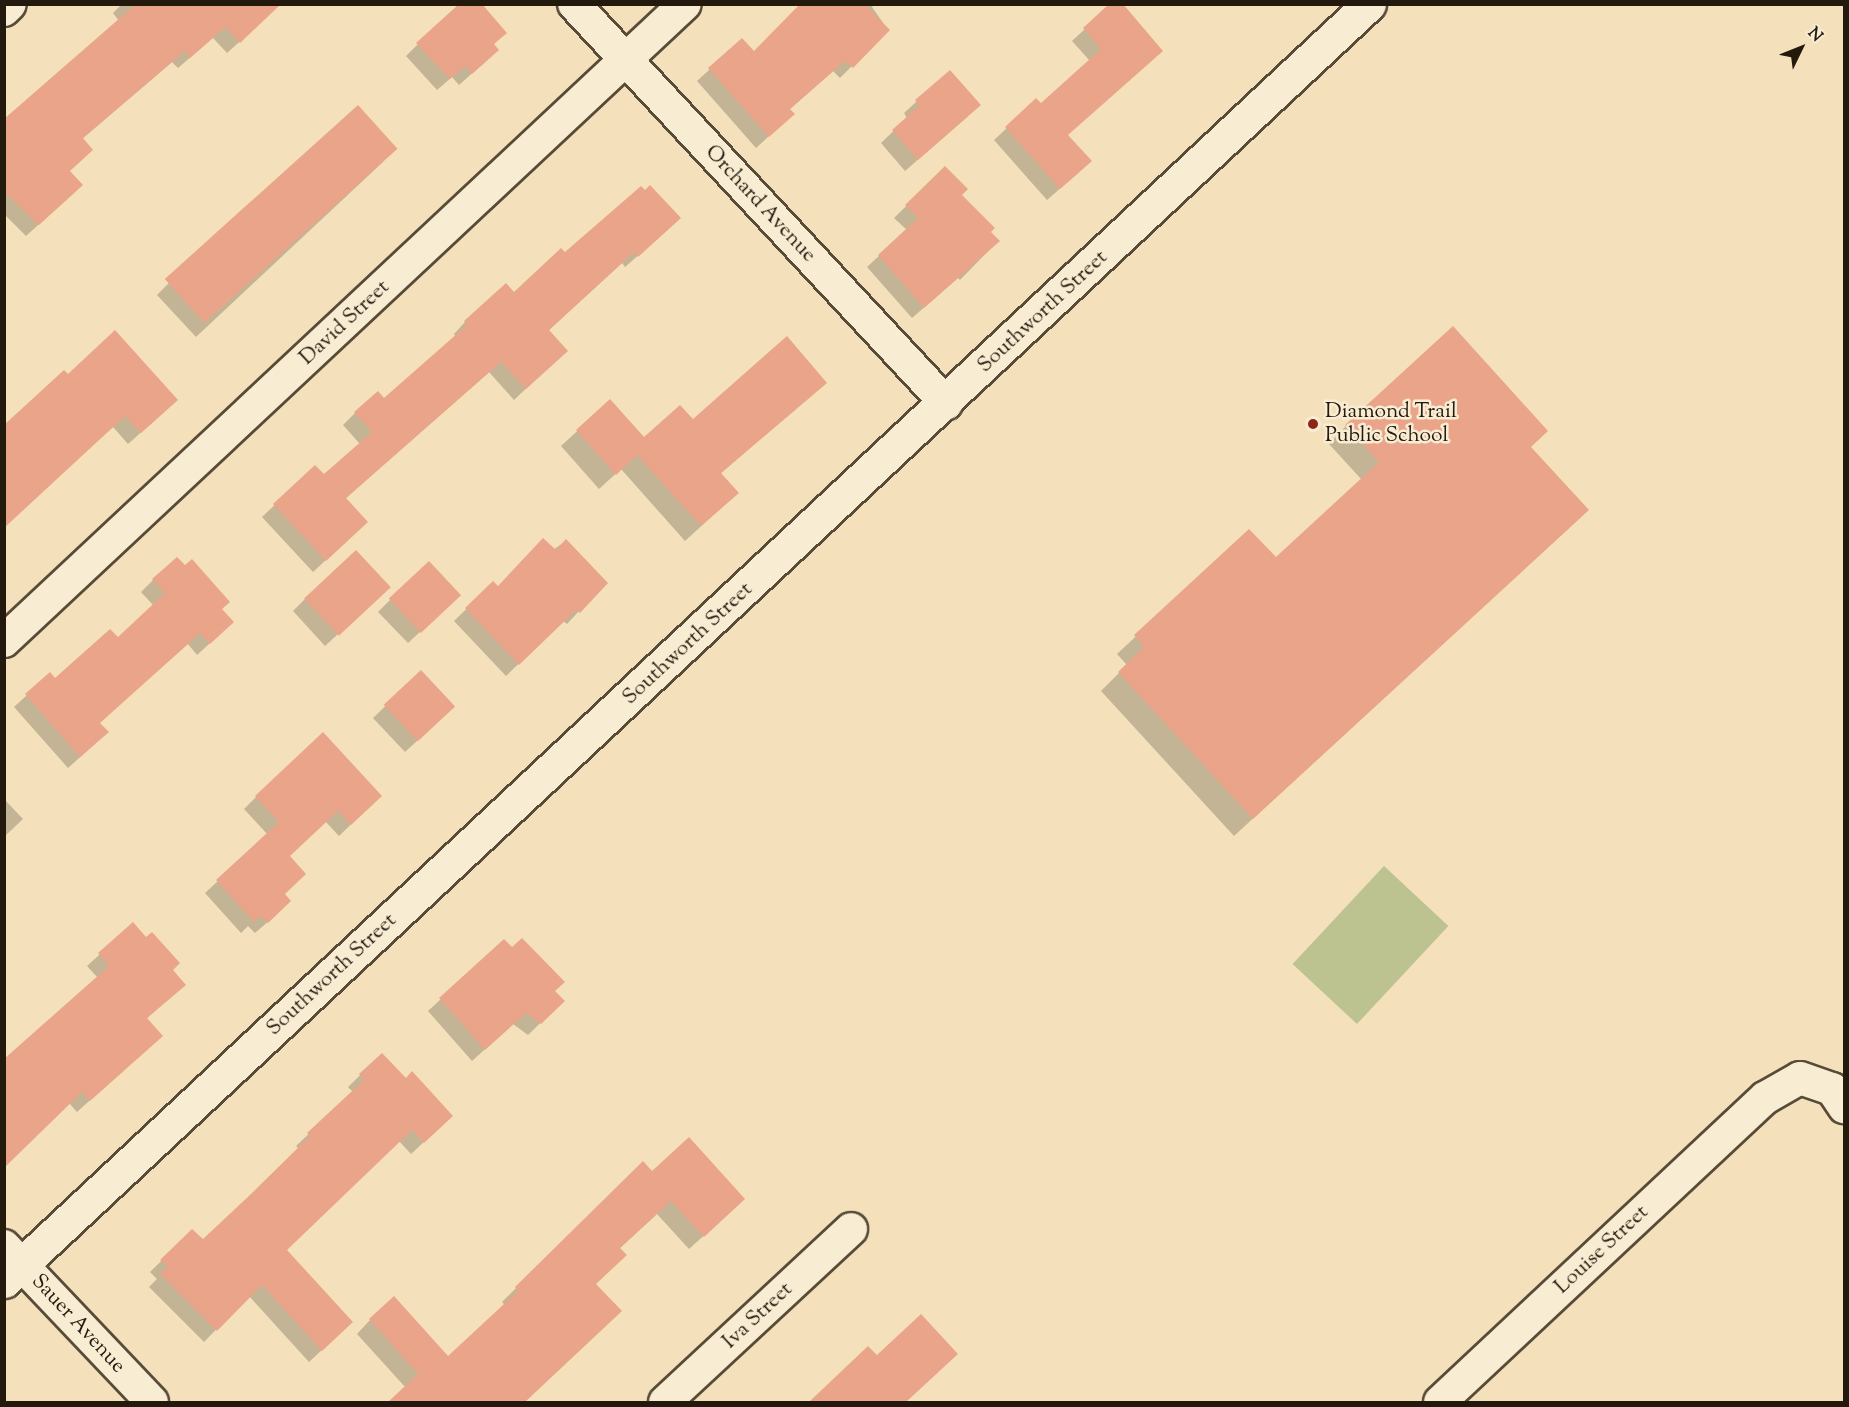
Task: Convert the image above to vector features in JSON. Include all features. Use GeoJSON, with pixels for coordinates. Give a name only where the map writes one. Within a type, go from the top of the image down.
{"type":"FeatureCollection","features":[{"type":"Feature","properties":{"kind":"main road","name":"Southworth Street"},"geometry":{"type":"LineString","coordinates":[[10,1264],[946,403],[1370,4]]}},
{"type":"Feature","properties":{"kind":"street"},"geometry":{"type":"LineString","coordinates":[[4,10],[10,4]]}},
{"type":"Feature","properties":{"kind":"street","name":"Orchard Avenue"},"geometry":{"type":"LineString","coordinates":[[574,4],[946,403]]}},
{"type":"Feature","properties":{"kind":"street","name":"David Street"},"geometry":{"type":"LineString","coordinates":[[4,641],[685,4]]}},
{"type":"Feature","properties":{"kind":"street","name":"Louise Street"},"geometry":{"type":"LineString","coordinates":[[1440,1402],[1765,1098],[1800,1078],[1832,1089],[1845,1107]]}},
{"type":"Feature","properties":{"kind":"street","name":"Iva Street"},"geometry":{"type":"LineString","coordinates":[[665,1402],[851,1229]]}},
{"type":"Feature","properties":{"kind":"street","name":"Sauer Avenue"},"geometry":{"type":"LineString","coordinates":[[10,1264],[152,1402]]}},
{"type":"Feature","properties":{"kind":"green space"},"geometry":{"type":"Polygon","coordinates":[[[1384,866],[1448,926],[1357,1024],[1293,964],[1384,866]]]}},
{"type":"Feature","properties":{"kind":"building"},"geometry":{"type":"Polygon","coordinates":[[[136,4],[281,4],[240,43],[225,27],[190,58],[185,51],[83,138],[93,150],[70,171],[83,185],[39,225],[4,192],[4,119],[136,4]]]}},
{"type":"Feature","properties":{"kind":"building"},"geometry":{"type":"Polygon","coordinates":[[[459,4],[482,4],[507,33],[494,44],[499,50],[472,74],[465,66],[450,79],[416,43],[459,4]]]}},
{"type":"Feature","properties":{"kind":"building"},"geometry":{"type":"Polygon","coordinates":[[[800,4],[864,4],[890,30],[853,68],[845,61],[790,109],[795,114],[769,137],[708,68],[742,38],[754,51],[800,4]]]}},
{"type":"Feature","properties":{"kind":"building"},"geometry":{"type":"Polygon","coordinates":[[[1109,4],[1123,4],[1163,51],[1068,135],[1092,161],[1060,189],[1005,127],[1036,98],[1041,103],[1101,49],[1083,28],[1109,4]]]}},
{"type":"Feature","properties":{"kind":"building"},"geometry":{"type":"Polygon","coordinates":[[[950,70],[981,105],[918,160],[892,130],[919,106],[915,100],[950,70]]]}},
{"type":"Feature","properties":{"kind":"building"},"geometry":{"type":"Polygon","coordinates":[[[358,105],[397,149],[204,323],[165,279],[358,105]]]}},
{"type":"Feature","properties":{"kind":"building"},"geometry":{"type":"Polygon","coordinates":[[[945,166],[968,189],[962,195],[995,228],[991,232],[1000,241],[924,308],[878,255],[918,218],[905,205],[945,166]]]}},
{"type":"Feature","properties":{"kind":"building"},"geometry":{"type":"Polygon","coordinates":[[[650,185],[681,218],[638,257],[634,252],[549,330],[568,351],[526,389],[501,362],[346,498],[368,522],[326,561],[273,504],[315,465],[324,474],[372,432],[354,412],[378,391],[384,398],[467,325],[464,321],[506,283],[514,292],[561,248],[565,252],[641,186],[645,190],[650,185]]]}},
{"type":"Feature","properties":{"kind":"building"},"geometry":{"type":"Polygon","coordinates":[[[1453,326],[1548,431],[1531,447],[1589,510],[1253,819],[1118,672],[1144,647],[1134,635],[1249,529],[1276,557],[1379,462],[1345,425],[1453,326]]]}},
{"type":"Feature","properties":{"kind":"building"},"geometry":{"type":"Polygon","coordinates":[[[115,330],[178,400],[141,433],[125,416],[4,528],[4,425],[64,370],[68,374],[115,330]]]}},
{"type":"Feature","properties":{"kind":"building"},"geometry":{"type":"Polygon","coordinates":[[[787,336],[827,383],[721,473],[739,493],[701,526],[637,455],[616,475],[576,430],[610,399],[644,437],[680,405],[693,419],[787,336]]]}},
{"type":"Feature","properties":{"kind":"building"},"geometry":{"type":"Polygon","coordinates":[[[543,538],[556,550],[566,539],[608,583],[580,613],[576,610],[519,665],[465,608],[493,581],[498,586],[543,538]]]}},
{"type":"Feature","properties":{"kind":"building"},"geometry":{"type":"Polygon","coordinates":[[[356,550],[391,587],[339,636],[304,598],[356,550]]]}},
{"type":"Feature","properties":{"kind":"building"},"geometry":{"type":"Polygon","coordinates":[[[177,557],[185,565],[192,559],[230,602],[222,609],[234,622],[210,644],[200,633],[100,723],[109,732],[80,757],[25,694],[50,672],[55,678],[110,629],[118,637],[165,593],[152,579],[177,557]]]}},
{"type":"Feature","properties":{"kind":"building"},"geometry":{"type":"Polygon","coordinates":[[[429,561],[461,595],[421,633],[389,599],[429,561]]]}},
{"type":"Feature","properties":{"kind":"building"},"geometry":{"type":"Polygon","coordinates":[[[421,670],[455,707],[418,741],[384,705],[421,670]]]}},
{"type":"Feature","properties":{"kind":"building"},"geometry":{"type":"Polygon","coordinates":[[[323,732],[382,796],[351,825],[338,811],[290,856],[306,874],[285,894],[291,901],[268,923],[261,916],[254,922],[216,880],[279,822],[255,796],[323,732]]]}},
{"type":"Feature","properties":{"kind":"building"},"geometry":{"type":"Polygon","coordinates":[[[133,922],[146,937],[152,932],[180,963],[173,970],[186,985],[147,1018],[163,1036],[90,1101],[82,1092],[4,1168],[4,1059],[109,966],[98,953],[133,922]]]}},
{"type":"Feature","properties":{"kind":"building"},"geometry":{"type":"Polygon","coordinates":[[[522,938],[565,982],[555,991],[565,1001],[541,1024],[526,1013],[485,1050],[439,998],[504,939],[512,947],[522,938]]]}},
{"type":"Feature","properties":{"kind":"building"},"geometry":{"type":"Polygon","coordinates":[[[382,1053],[406,1078],[412,1071],[453,1116],[424,1143],[412,1130],[287,1250],[353,1322],[322,1351],[262,1285],[217,1331],[160,1274],[168,1266],[160,1260],[192,1229],[203,1239],[310,1136],[307,1133],[364,1080],[359,1074],[382,1053]]]}},
{"type":"Feature","properties":{"kind":"building"},"geometry":{"type":"Polygon","coordinates":[[[689,1137],[745,1199],[704,1237],[671,1201],[620,1248],[627,1255],[596,1284],[622,1311],[525,1402],[388,1402],[418,1374],[369,1319],[394,1296],[448,1356],[518,1291],[515,1287],[643,1161],[652,1171],[689,1137]]]}},
{"type":"Feature","properties":{"kind":"building"},"geometry":{"type":"Polygon","coordinates":[[[921,1314],[958,1354],[906,1402],[809,1402],[868,1346],[877,1355],[921,1314]]]}},
{"type":"Feature","properties":{"kind":"place","name":"Diamond Trail Public School"},"geometry":{"type":"Point","coordinates":[1313,424]}}]}
